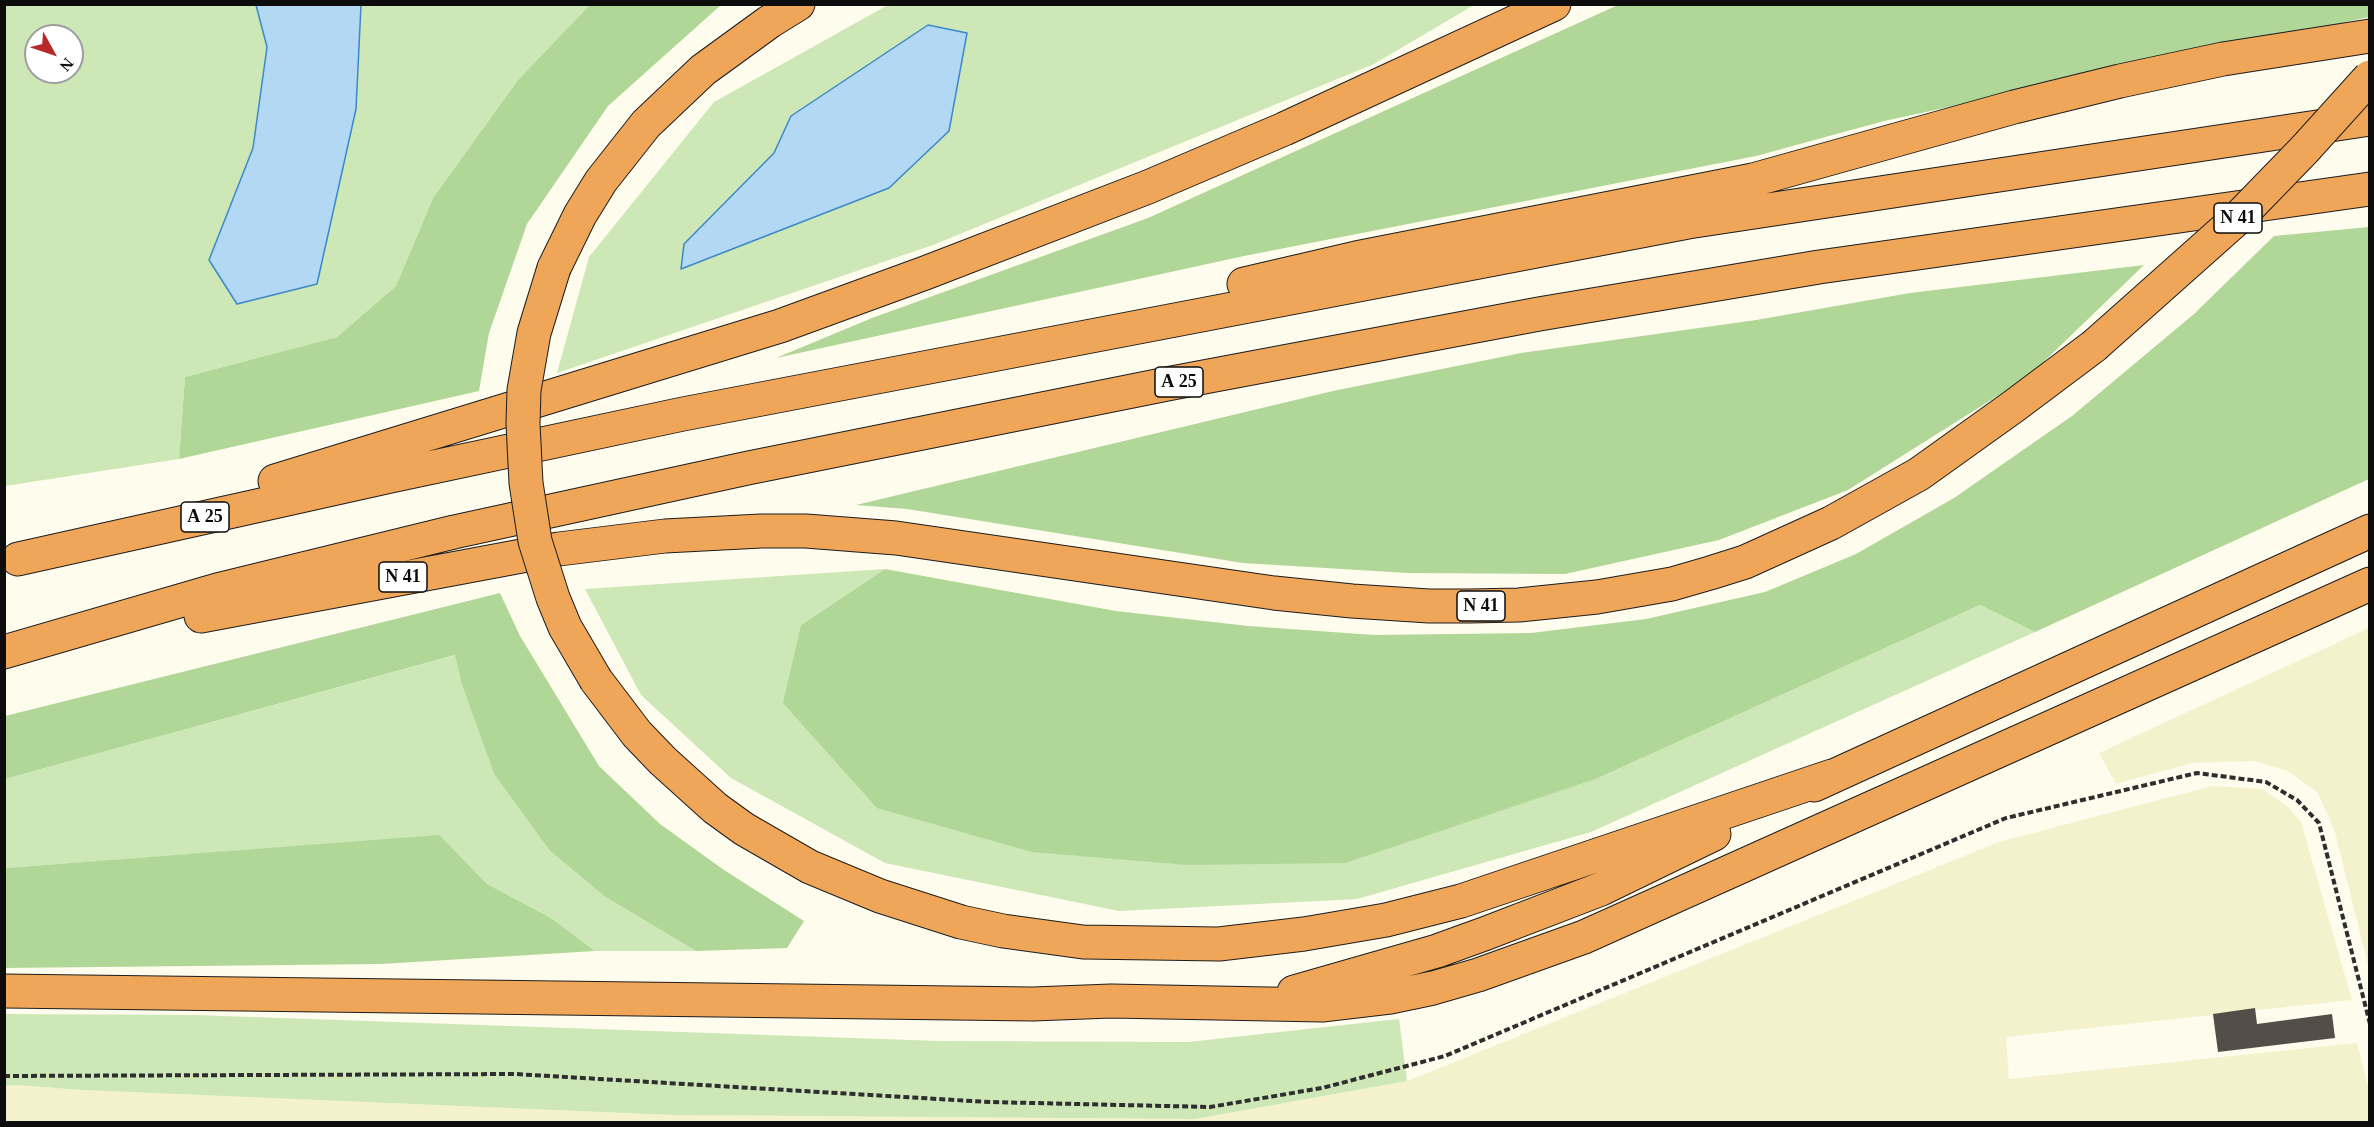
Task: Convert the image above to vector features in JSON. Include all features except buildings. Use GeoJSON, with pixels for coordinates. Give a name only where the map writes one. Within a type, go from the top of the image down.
{"type":"FeatureCollection","features":[{"type":"Feature","properties":{"kind":"highway"},"geometry":{"type":"LineString","coordinates":[[798,4],[719,57],[672,98],[646,124],[601,181],[580,214],[554,268],[534,333],[526,382],[523,424],[526,483],[535,542],[565,627],[596,680],[637,734],[694,790],[744,829],[810,867],[880,896],[962,922],[1023,934],[1083,942],[1219,944],[1304,934],[1386,920],[1484,893],[1832,776]]}},
{"type":"Feature","properties":{"kind":"highway"},"geometry":{"type":"LineString","coordinates":[[11,561],[780,327],[1149,187],[1284,129],[1554,4]]}},
{"type":"Feature","properties":{"kind":"highway"},"geometry":{"type":"LineString","coordinates":[[967,358],[1104,318],[1345,261],[1753,180],[2014,107],[2120,81],[2223,59],[2370,36]]}},
{"type":"Feature","properties":{"kind":"highway","name":"N 41"},"geometry":{"type":"LineString","coordinates":[[4,653],[508,557],[608,542],[716,532],[806,531],[896,538],[1274,593],[1362,602],[1469,606],[1519,605],[1597,597],[1672,584],[1745,562],[1831,523],[1919,474],[2014,406],[2094,346],[2199,255],[2305,149],[2370,77]]}},
{"type":"Feature","properties":{"kind":"highway","name":"A 25"},"geometry":{"type":"LineString","coordinates":[[11,561],[671,416],[1688,222],[2370,119]]}},
{"type":"Feature","properties":{"kind":"highway","name":"A 25"},"geometry":{"type":"LineString","coordinates":[[4,653],[217,590],[454,532],[748,468],[1184,381],[1539,314],[1819,267],[2370,189]]}},
{"type":"Feature","properties":{"kind":"highway"},"geometry":{"type":"LineString","coordinates":[[1257,1002],[1437,951],[1601,889],[1832,776],[2370,531]]}},
{"type":"Feature","properties":{"kind":"highway"},"geometry":{"type":"LineString","coordinates":[[4,992],[1033,1004],[1111,1001],[1322,1005],[1390,997],[1433,988],[1518,962],[1584,937],[2370,584]]}},
{"type":"Feature","properties":{"kind":"green space"},"geometry":{"type":"Polygon","coordinates":[[[591,4],[721,5],[608,106],[527,224],[489,333],[479,391],[179,459],[185,377],[337,337],[396,286],[433,198],[518,80],[591,4]]]}},
{"type":"Feature","properties":{"kind":"green space"},"geometry":{"type":"Polygon","coordinates":[[[5,5],[591,5],[518,80],[433,198],[396,286],[337,337],[185,377],[179,459],[5,486],[5,5]]]}},
{"type":"Feature","properties":{"kind":"green space"},"geometry":{"type":"Polygon","coordinates":[[[888,5],[1474,5],[1374,64],[933,245],[557,373],[589,257],[714,102],[888,5]],[[791,115],[774,153],[684,244],[682,269],[889,188],[791,115]]]}},
{"type":"Feature","properties":{"kind":"green space"},"geometry":{"type":"Polygon","coordinates":[[[1618,5],[2369,5],[2369,17],[1884,121],[1756,156],[1244,256],[776,358],[872,318],[1148,218],[1618,5]]]}},
{"type":"Feature","properties":{"kind":"green space"},"geometry":{"type":"Polygon","coordinates":[[[2369,227],[2369,479],[2035,632],[1980,605],[1598,778],[1345,863],[1188,865],[1032,852],[877,808],[783,703],[801,625],[885,569],[1116,611],[1248,626],[1374,635],[1531,633],[1646,619],[1765,592],[1856,554],[1954,498],[2072,416],[2194,314],[2274,236],[2369,227]]]}},
{"type":"Feature","properties":{"kind":"green space"},"geometry":{"type":"Polygon","coordinates":[[[2144,265],[2029,376],[1848,490],[1719,540],[1565,574],[1408,573],[1243,563],[907,509],[856,505],[1333,391],[1521,353],[1756,320],[1910,293],[2144,265]]]}},
{"type":"Feature","properties":{"kind":"green space"},"geometry":{"type":"Polygon","coordinates":[[[885,569],[801,625],[1598,778],[1980,605],[2035,632],[1591,832],[1357,899],[1119,911],[885,863],[731,778],[641,695],[585,589],[885,569]]]}},
{"type":"Feature","properties":{"kind":"green space"},"geometry":{"type":"Polygon","coordinates":[[[500,593],[520,636],[599,766],[660,824],[724,870],[804,921],[787,948],[696,951],[604,896],[549,850],[494,774],[462,685],[455,655],[5,779],[5,716],[500,593]]]}},
{"type":"Feature","properties":{"kind":"green space"},"geometry":{"type":"Polygon","coordinates":[[[2369,628],[2369,969],[2335,832],[2318,793],[2288,771],[2254,761],[2192,763],[2116,784],[2099,753],[2369,628]]]}},
{"type":"Feature","properties":{"kind":"green space"},"geometry":{"type":"Polygon","coordinates":[[[456,655],[462,685],[494,774],[549,850],[604,896],[696,951],[595,951],[551,918],[487,884],[438,836],[5,868],[5,779],[456,655]]]}},
{"type":"Feature","properties":{"kind":"green space"},"geometry":{"type":"Polygon","coordinates":[[[2212,786],[2262,789],[2287,806],[2301,822],[2352,1000],[2006,1037],[2009,1079],[2357,1043],[2369,1091],[2370,1122],[5,1122],[4,1086],[16,1085],[82,1090],[672,1115],[1195,1119],[1407,1081],[1999,842],[2212,786]]]}},
{"type":"Feature","properties":{"kind":"green space"},"geometry":{"type":"Polygon","coordinates":[[[439,835],[487,884],[551,918],[595,951],[381,964],[5,968],[5,868],[439,835]]]}},
{"type":"Feature","properties":{"kind":"green space"},"geometry":{"type":"Polygon","coordinates":[[[4,1014],[195,1015],[939,1041],[1188,1042],[1399,1019],[1407,1081],[1195,1119],[672,1115],[82,1090],[5,1086],[4,1014]]]}},
{"type":"Feature","properties":{"kind":"water"},"geometry":{"type":"Polygon","coordinates":[[[256,5],[361,5],[356,109],[317,284],[237,304],[209,260],[253,148],[267,47],[256,5]]]}},
{"type":"Feature","properties":{"kind":"water"},"geometry":{"type":"Polygon","coordinates":[[[928,25],[967,33],[949,131],[889,188],[681,269],[684,244],[774,153],[791,116],[928,25]]]}}]}
